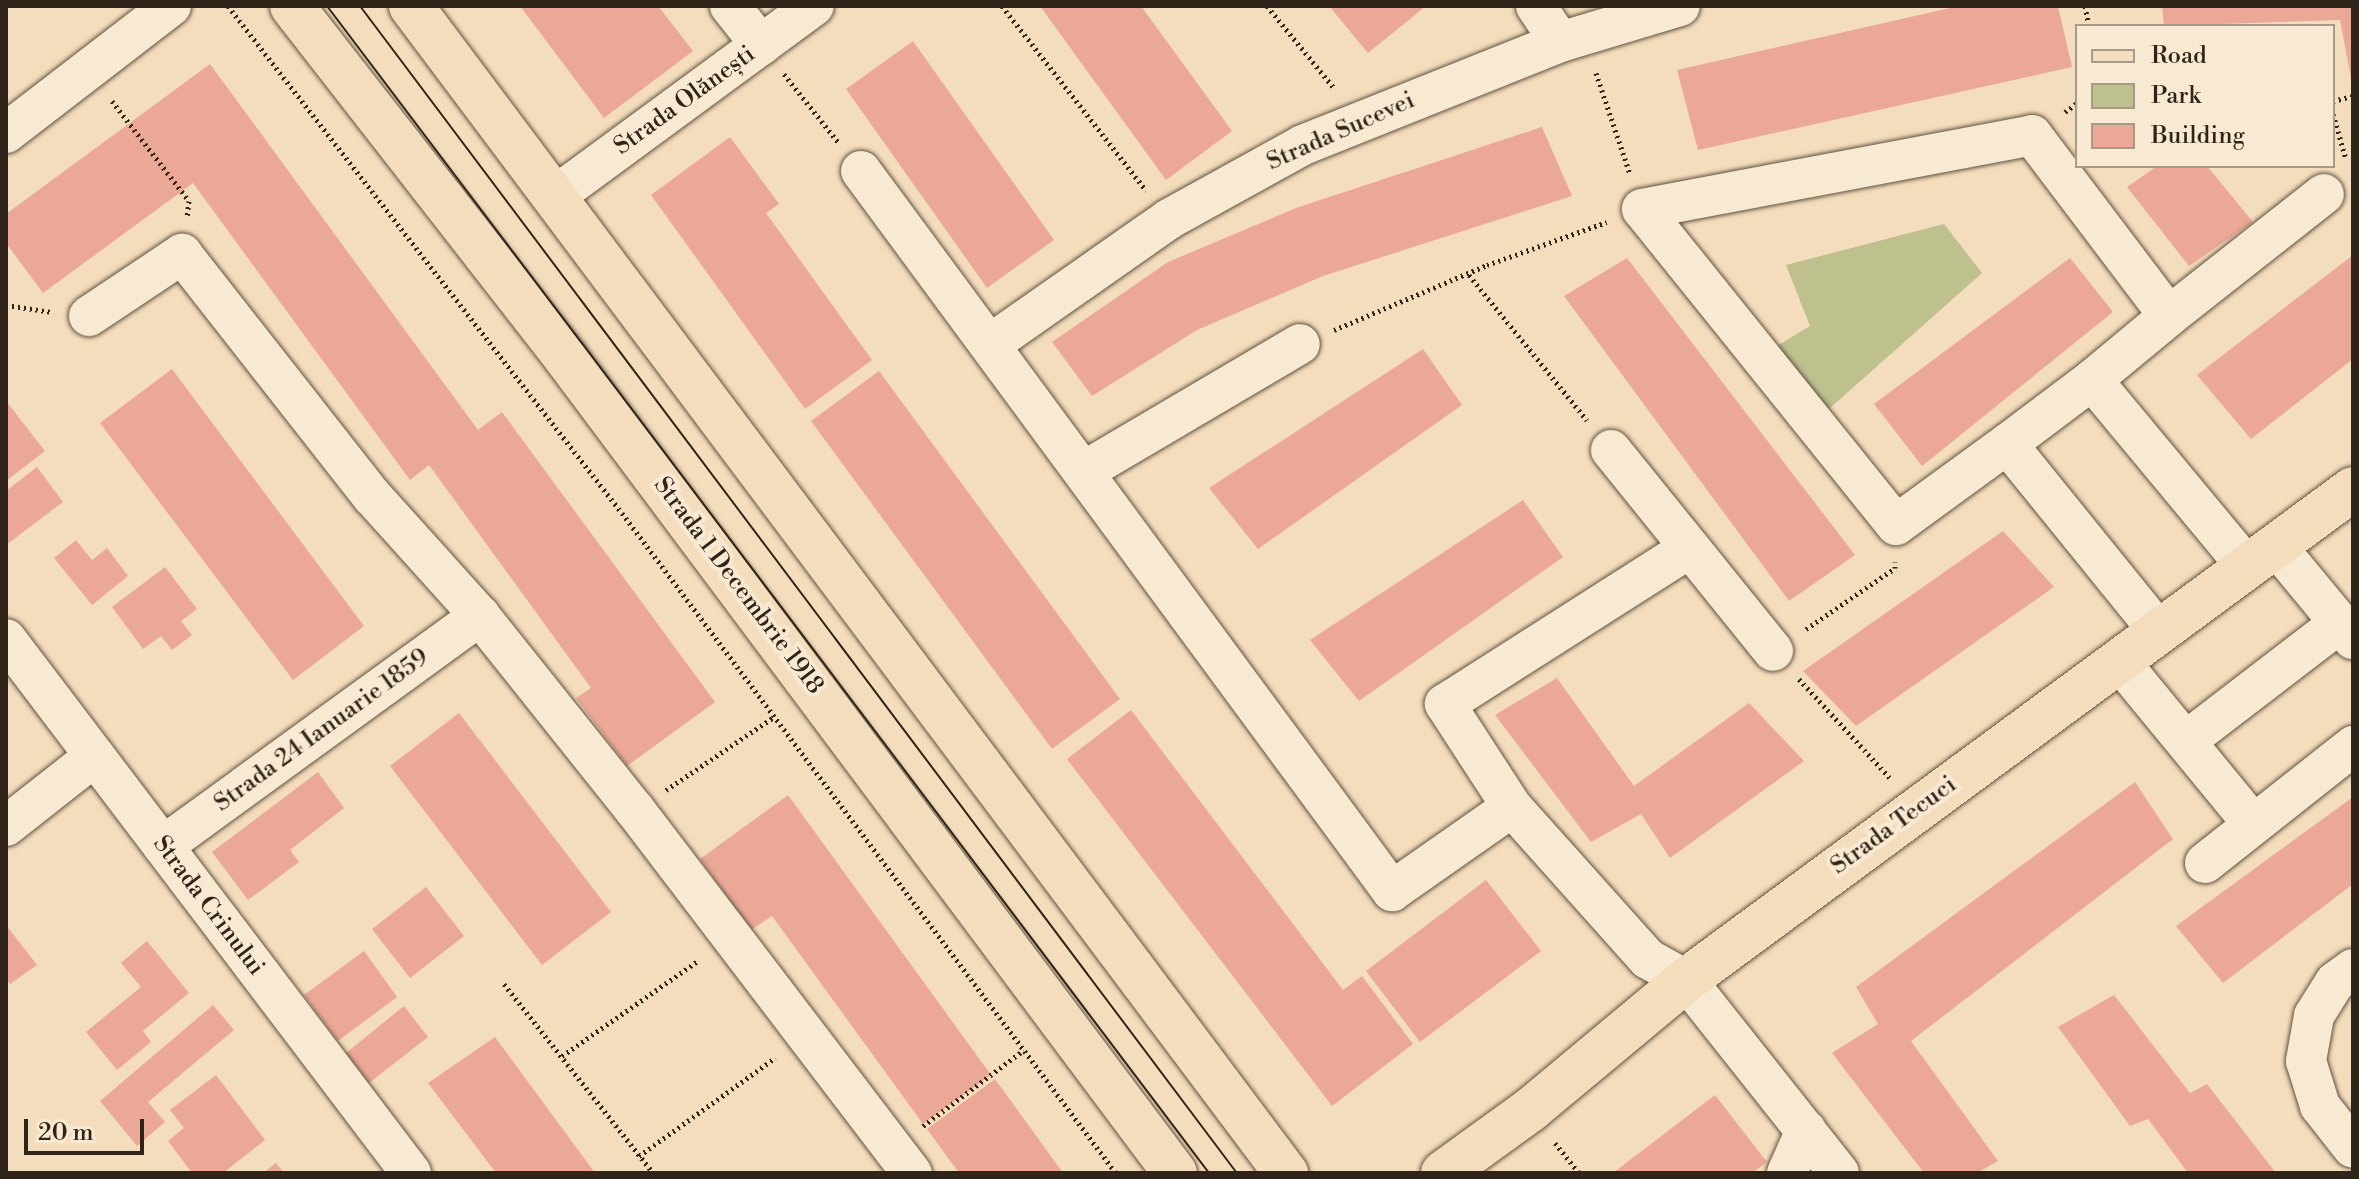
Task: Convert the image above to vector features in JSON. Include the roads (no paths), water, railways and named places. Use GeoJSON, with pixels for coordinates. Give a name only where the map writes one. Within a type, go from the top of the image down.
{"type":"FeatureCollection","features":[{"type":"Feature","properties":{"kind":"main road","name":"Strada 1 Decembrie 1918"},"geometry":{"type":"LineString","coordinates":[[292,6],[557,346],[1175,1173]]}},
{"type":"Feature","properties":{"kind":"main road"},"geometry":{"type":"LineString","coordinates":[[411,6],[1286,1173]]}},
{"type":"Feature","properties":{"kind":"main road","name":"Strada Tecuci"},"geometry":{"type":"LineString","coordinates":[[1443,1173],[1530,1110],[1686,980],[2353,489]]}},
{"type":"Feature","properties":{"kind":"street"},"geometry":{"type":"LineString","coordinates":[[6,133],[171,6]]}},
{"type":"Feature","properties":{"kind":"street"},"geometry":{"type":"LineString","coordinates":[[730,6],[761,45]]}},
{"type":"Feature","properties":{"kind":"street","name":"Strada Olănești"},"geometry":{"type":"LineString","coordinates":[[555,196],[814,6]]}},
{"type":"Feature","properties":{"kind":"street"},"geometry":{"type":"LineString","coordinates":[[1536,6],[1572,38]]}},
{"type":"Feature","properties":{"kind":"street","name":"Strada Sucevei"},"geometry":{"type":"LineString","coordinates":[[992,343],[1169,219],[1303,145],[1572,38],[1676,6]]}},
{"type":"Feature","properties":{"kind":"street"},"geometry":{"type":"LineString","coordinates":[[2169,316],[2032,135],[1642,209],[1896,525],[2092,380],[2324,194]]}},
{"type":"Feature","properties":{"kind":"street"},"geometry":{"type":"LineString","coordinates":[[861,171],[1086,470],[1392,891],[1512,807]]}},
{"type":"Feature","properties":{"kind":"street"},"geometry":{"type":"LineString","coordinates":[[89,316],[182,254],[372,496],[480,616],[635,810],[903,1161]]}},
{"type":"Feature","properties":{"kind":"street"},"geometry":{"type":"LineString","coordinates":[[1086,470],[1300,344]]}},
{"type":"Feature","properties":{"kind":"street"},"geometry":{"type":"LineString","coordinates":[[2092,380],[2261,557],[2346,631],[2186,741]]}},
{"type":"Feature","properties":{"kind":"street"},"geometry":{"type":"LineString","coordinates":[[2007,444],[2160,633]]}},
{"type":"Feature","properties":{"kind":"street"},"geometry":{"type":"LineString","coordinates":[[1611,450],[1773,651]]}},
{"type":"Feature","properties":{"kind":"street"},"geometry":{"type":"LineString","coordinates":[[1690,548],[1445,704],[1512,807],[1648,959],[1686,980],[1839,1173]]}},
{"type":"Feature","properties":{"kind":"street","name":"Strada 24 Ianuarie 1859"},"geometry":{"type":"LineString","coordinates":[[163,846],[480,616]]}},
{"type":"Feature","properties":{"kind":"street","name":"Strada Crinului"},"geometry":{"type":"LineString","coordinates":[[6,639],[411,1173]]}},
{"type":"Feature","properties":{"kind":"street"},"geometry":{"type":"LineString","coordinates":[[2120,662],[2253,824]]}},
{"type":"Feature","properties":{"kind":"street"},"geometry":{"type":"LineString","coordinates":[[2205,863],[2353,746]]}},
{"type":"Feature","properties":{"kind":"street"},"geometry":{"type":"LineString","coordinates":[[6,826],[95,756]]}},
{"type":"Feature","properties":{"kind":"street"},"geometry":{"type":"LineString","coordinates":[[2353,969],[2335,982],[2314,1016],[2306,1061],[2320,1106],[2353,1148]]}},
{"type":"Feature","properties":{"kind":"street"},"geometry":{"type":"LineString","coordinates":[[1787,1173],[1806,1130]]}},
{"type":"Feature","properties":{"kind":"tram line"},"geometry":{"type":"LineString","coordinates":[[327,6],[1209,1173]]}},
{"type":"Feature","properties":{"kind":"tram line"},"geometry":{"type":"LineString","coordinates":[[360,6],[1237,1173]]}}]}
